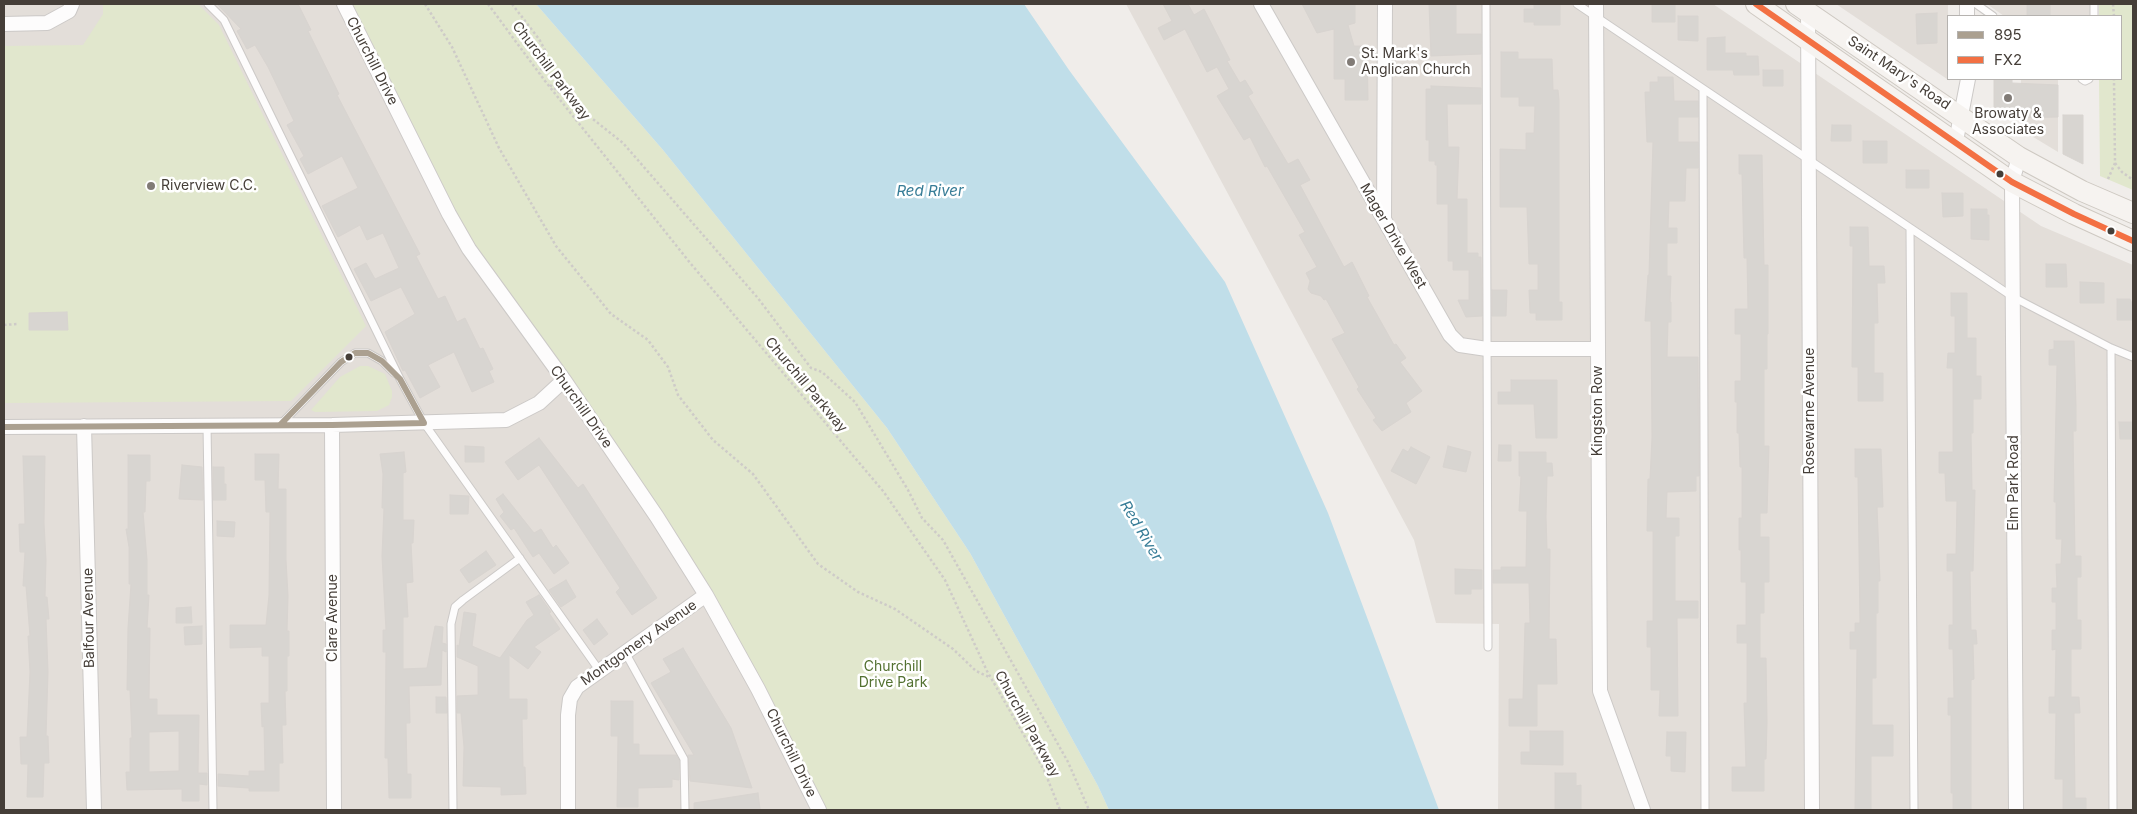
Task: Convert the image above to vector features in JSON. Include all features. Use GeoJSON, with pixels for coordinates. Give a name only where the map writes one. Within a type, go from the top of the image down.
{"type":"FeatureCollection","features":[{"type":"Feature","properties":{"kind":"main road","name":"Saint Mary's Road"},"geometry":{"type":"LineString","coordinates":[[1767,8],[1808,40],[1956,141],[2012,182],[2074,214],[2133,241]]}},
{"type":"Feature","properties":{"kind":"main road","name":"Saint Mary's Road"},"geometry":{"type":"LineString","coordinates":[[1802,8],[1961,115],[2019,157],[2082,191],[2133,213]]}},
{"type":"Feature","properties":{"kind":"street","name":"Churchill Drive"},"geometry":{"type":"LineString","coordinates":[[344,4],[448,214],[469,249],[564,380],[657,517],[706,595],[758,689],[819,810]]}},
{"type":"Feature","properties":{"kind":"street","name":"Mager Drive West"},"geometry":{"type":"LineString","coordinates":[[1261,4],[1450,335],[1460,345],[1487,349],[1598,349]]}},
{"type":"Feature","properties":{"kind":"street"},"geometry":{"type":"LineString","coordinates":[[1384,218],[1385,4]]}},
{"type":"Feature","properties":{"kind":"street"},"geometry":{"type":"LineString","coordinates":[[4,24],[47,23],[71,7]]}},
{"type":"Feature","properties":{"kind":"street","name":"Rosewarne Avenue"},"geometry":{"type":"LineString","coordinates":[[1802,8],[1808,40],[1812,810]]}},
{"type":"Feature","properties":{"kind":"street","name":"Kingston Row"},"geometry":{"type":"LineString","coordinates":[[1597,11],[1600,691],[1643,810]]}},
{"type":"Feature","properties":{"kind":"street"},"geometry":{"type":"LineString","coordinates":[[1956,141],[1968,80]]}},
{"type":"Feature","properties":{"kind":"street","name":"Elm Park Road"},"geometry":{"type":"LineString","coordinates":[[2016,810],[2012,182],[2019,157]]}},
{"type":"Feature","properties":{"kind":"street"},"geometry":{"type":"LineString","coordinates":[[4,427],[332,425],[506,420],[539,403],[564,380]]}},
{"type":"Feature","properties":{"kind":"street","name":"Clare Avenue"},"geometry":{"type":"LineString","coordinates":[[332,425],[334,810]]}},
{"type":"Feature","properties":{"kind":"street","name":"Balfour Avenue"},"geometry":{"type":"LineString","coordinates":[[84,426],[94,810]]}},
{"type":"Feature","properties":{"kind":"street","name":"Montgomery Avenue"},"geometry":{"type":"LineString","coordinates":[[568,810],[568,715],[570,699],[577,687],[706,595]]}},
{"type":"Feature","properties":{"kind":"lane"},"geometry":{"type":"LineString","coordinates":[[208,4],[224,20],[400,379],[424,423],[599,670]]}},
{"type":"Feature","properties":{"kind":"lane"},"geometry":{"type":"LineString","coordinates":[[1486,4],[1488,647]]}},
{"type":"Feature","properties":{"kind":"lane"},"geometry":{"type":"LineString","coordinates":[[1577,4],[1597,11],[1703,89],[2013,297],[2133,358]]}},
{"type":"Feature","properties":{"kind":"lane"},"geometry":{"type":"LineString","coordinates":[[1976,4],[1992,15]]}},
{"type":"Feature","properties":{"kind":"lane"},"geometry":{"type":"LineString","coordinates":[[1703,89],[1705,810]]}},
{"type":"Feature","properties":{"kind":"lane"},"geometry":{"type":"LineString","coordinates":[[1910,228],[1914,810]]}},
{"type":"Feature","properties":{"kind":"lane"},"geometry":{"type":"LineString","coordinates":[[2111,348],[2114,810]]}},
{"type":"Feature","properties":{"kind":"lane"},"geometry":{"type":"LineString","coordinates":[[280,425],[341,362],[355,353],[368,353],[382,361],[400,379]]}},
{"type":"Feature","properties":{"kind":"lane"},"geometry":{"type":"LineString","coordinates":[[207,425],[213,810]]}},
{"type":"Feature","properties":{"kind":"lane"},"geometry":{"type":"LineString","coordinates":[[453,810],[451,624],[455,607],[520,558]]}},
{"type":"Feature","properties":{"kind":"lane"},"geometry":{"type":"LineString","coordinates":[[624,652],[684,759],[685,810]]}},
{"type":"Feature","properties":{"kind":"path"},"geometry":{"type":"LineString","coordinates":[[425,4],[452,47],[500,148],[556,246],[611,314],[648,340],[668,368],[678,395],[713,440],[753,474],[818,564],[858,592],[895,609],[952,649],[976,670],[990,677]]}},
{"type":"Feature","properties":{"kind":"path","name":"Churchill Parkway"},"geometry":{"type":"LineString","coordinates":[[488,4],[545,81],[690,264],[883,491],[945,580],[990,677],[1044,770],[1060,810]]}},
{"type":"Feature","properties":{"kind":"path"},"geometry":{"type":"LineString","coordinates":[[512,4],[539,39],[545,50],[540,74]]}},
{"type":"Feature","properties":{"kind":"path"},"geometry":{"type":"LineString","coordinates":[[2108,179],[2116,162],[2114,80]]}},
{"type":"Feature","properties":{"kind":"path"},"geometry":{"type":"LineString","coordinates":[[545,81],[623,143],[757,297],[811,368],[822,372],[855,402],[908,490],[922,518],[943,540],[1068,762],[1090,810]]}},
{"type":"Feature","properties":{"kind":"path"},"geometry":{"type":"LineString","coordinates":[[2116,162],[2122,172],[2133,180]]}},
{"type":"Feature","properties":{"kind":"path"},"geometry":{"type":"LineString","coordinates":[[4,325],[18,324]]}},
{"type":"Feature","properties":{"kind":"shaded area"},"geometry":{"type":"Polygon","coordinates":[[[4,4],[344,4],[706,595],[816,810],[4,810],[4,4]]]}},
{"type":"Feature","properties":{"kind":"shaded area"},"geometry":{"type":"Polygon","coordinates":[[[1126,4],[1713,4],[2041,226],[2133,265],[2133,810],[1498,810],[1499,624],[1436,623],[1414,540],[1126,4]]]}},
{"type":"Feature","properties":{"kind":"shaded area"},"geometry":{"type":"Polygon","coordinates":[[[1836,4],[1948,4],[1947,79],[1836,4]]]}},
{"type":"Feature","properties":{"kind":"shaded area"},"geometry":{"type":"Polygon","coordinates":[[[1987,4],[2090,4],[2090,15],[2003,15],[1987,4]]]}},
{"type":"Feature","properties":{"kind":"shaded area"},"geometry":{"type":"Polygon","coordinates":[[[2021,80],[2058,80],[2058,152],[2020,129],[2021,80]]]}},
{"type":"Feature","properties":{"kind":"green space","name":"Riverview C.C."},"geometry":{"type":"Polygon","coordinates":[[[103,4],[198,4],[219,25],[366,326],[291,401],[4,403],[4,46],[83,45],[103,14],[103,4]]]}},
{"type":"Feature","properties":{"kind":"green space","name":"Churchill Drive Park"},"geometry":{"type":"Polygon","coordinates":[[[344,4],[536,4],[663,150],[887,428],[970,553],[1098,786],[1109,810],[819,810],[706,595],[469,249],[344,4]]]}},
{"type":"Feature","properties":{"kind":"green space"},"geometry":{"type":"Polygon","coordinates":[[[2099,4],[2133,4],[2133,190],[2100,176],[2099,80],[2122,80],[2122,15],[2099,15],[2099,4]]]}},
{"type":"Feature","properties":{"kind":"green space"},"geometry":{"type":"Polygon","coordinates":[[[360,366],[368,366],[385,374],[392,391],[389,405],[377,411],[315,412],[311,410],[340,377],[360,366]]]}},
{"type":"Feature","properties":{"kind":"water","name":"Red River"},"geometry":{"type":"Polygon","coordinates":[[[536,4],[1024,4],[1069,70],[1225,282],[1328,513],[1439,810],[1109,810],[1098,786],[970,553],[887,428],[663,150],[536,4]]]}},
{"type":"Feature","properties":{"kind":"building"},"geometry":{"type":"Polygon","coordinates":[[[217,4],[298,4],[311,30],[308,31],[339,94],[337,95],[420,254],[416,256],[438,299],[445,296],[457,322],[465,318],[480,349],[483,348],[493,369],[489,371],[494,382],[472,392],[454,352],[428,365],[440,387],[420,398],[405,370],[403,371],[385,332],[415,314],[401,287],[371,301],[354,269],[366,263],[375,279],[399,268],[383,233],[367,240],[360,225],[338,237],[322,206],[358,188],[342,156],[308,174],[300,159],[304,156],[287,125],[294,121],[268,67],[255,45],[247,49],[237,31],[241,29],[217,4]]]}},
{"type":"Feature","properties":{"kind":"building"},"geometry":{"type":"Polygon","coordinates":[[[1163,4],[1188,4],[1194,15],[1204,9],[1230,60],[1227,61],[1240,83],[1245,80],[1253,93],[1248,96],[1288,164],[1298,159],[1310,180],[1300,185],[1344,267],[1352,262],[1369,296],[1367,297],[1394,345],[1396,344],[1406,358],[1400,362],[1422,391],[1406,403],[1411,412],[1382,431],[1373,420],[1376,418],[1357,389],[1359,387],[1332,339],[1345,333],[1326,299],[1324,300],[1321,296],[1311,293],[1308,289],[1310,281],[1306,273],[1317,267],[1299,235],[1305,232],[1267,166],[1265,167],[1250,137],[1244,140],[1217,96],[1229,89],[1217,67],[1207,72],[1185,29],[1164,40],[1158,28],[1172,21],[1163,4]]]}},
{"type":"Feature","properties":{"kind":"building"},"geometry":{"type":"Polygon","coordinates":[[[1302,4],[1355,4],[1355,23],[1348,25],[1354,46],[1367,46],[1368,100],[1345,100],[1345,79],[1334,79],[1334,29],[1317,33],[1302,4]]]}},
{"type":"Feature","properties":{"kind":"building"},"geometry":{"type":"Polygon","coordinates":[[[1429,4],[1456,4],[1456,34],[1481,34],[1481,54],[1431,56],[1429,4]]]}},
{"type":"Feature","properties":{"kind":"building"},"geometry":{"type":"Polygon","coordinates":[[[1652,4],[1675,4],[1675,22],[1652,22],[1652,4]]]}},
{"type":"Feature","properties":{"kind":"building"},"geometry":{"type":"Polygon","coordinates":[[[2027,4],[2050,4],[2050,15],[2027,15],[2027,4]]]}},
{"type":"Feature","properties":{"kind":"building"},"geometry":{"type":"Polygon","coordinates":[[[1534,5],[1560,5],[1560,25],[1534,25],[1534,22],[1524,22],[1524,9],[1534,9],[1534,5]]]}},
{"type":"Feature","properties":{"kind":"building"},"geometry":{"type":"Polygon","coordinates":[[[1937,13],[1937,43],[1917,44],[1916,14],[1937,13]]]}},
{"type":"Feature","properties":{"kind":"building"},"geometry":{"type":"Polygon","coordinates":[[[1678,16],[1698,16],[1698,41],[1678,40],[1678,16]]]}},
{"type":"Feature","properties":{"kind":"building"},"geometry":{"type":"Polygon","coordinates":[[[1725,37],[1725,53],[1746,53],[1746,56],[1758,56],[1759,75],[1734,75],[1733,70],[1707,70],[1707,38],[1725,37]]]}},
{"type":"Feature","properties":{"kind":"building"},"geometry":{"type":"Polygon","coordinates":[[[1501,52],[1518,52],[1518,59],[1552,59],[1553,90],[1558,90],[1559,100],[1559,302],[1562,302],[1562,320],[1536,320],[1536,313],[1530,313],[1529,290],[1538,290],[1538,264],[1529,264],[1527,207],[1500,207],[1500,149],[1526,150],[1526,133],[1534,133],[1535,106],[1519,106],[1519,97],[1501,97],[1501,52]]]}},
{"type":"Feature","properties":{"kind":"building"},"geometry":{"type":"Polygon","coordinates":[[[1763,70],[1783,70],[1783,86],[1763,86],[1763,70]]]}},
{"type":"Feature","properties":{"kind":"building"},"geometry":{"type":"Polygon","coordinates":[[[1658,77],[1673,77],[1674,101],[1698,101],[1698,117],[1678,117],[1678,142],[1698,142],[1698,168],[1686,168],[1685,201],[1669,201],[1668,228],[1677,228],[1677,243],[1667,243],[1667,276],[1671,276],[1671,322],[1668,322],[1667,357],[1698,357],[1699,476],[1696,476],[1696,491],[1667,492],[1666,518],[1679,518],[1679,536],[1675,536],[1675,601],[1698,601],[1698,618],[1677,618],[1678,716],[1659,716],[1660,690],[1651,690],[1651,647],[1647,647],[1647,621],[1653,621],[1653,531],[1647,531],[1648,479],[1650,479],[1652,438],[1651,321],[1645,321],[1649,275],[1653,142],[1647,142],[1645,92],[1650,92],[1650,82],[1658,82],[1658,77]]]}},
{"type":"Feature","properties":{"kind":"building"},"geometry":{"type":"Polygon","coordinates":[[[1994,80],[2012,80],[2012,83],[2058,85],[2058,117],[2011,118],[1994,107],[1994,80]]]}},
{"type":"Feature","properties":{"kind":"building"},"geometry":{"type":"Polygon","coordinates":[[[1431,86],[1481,88],[1481,104],[1447,104],[1448,147],[1459,147],[1457,199],[1467,199],[1467,253],[1478,253],[1478,257],[1481,257],[1482,316],[1466,317],[1458,300],[1469,300],[1469,270],[1453,270],[1453,261],[1448,261],[1448,204],[1437,204],[1437,165],[1435,165],[1435,161],[1429,161],[1429,140],[1426,140],[1426,89],[1431,89],[1431,86]]]}},
{"type":"Feature","properties":{"kind":"building"},"geometry":{"type":"Polygon","coordinates":[[[2063,115],[2083,115],[2083,164],[2063,154],[2063,115]]]}},
{"type":"Feature","properties":{"kind":"building"},"geometry":{"type":"Polygon","coordinates":[[[1832,125],[1851,125],[1851,141],[1831,141],[1832,125]]]}},
{"type":"Feature","properties":{"kind":"building"},"geometry":{"type":"Polygon","coordinates":[[[1863,141],[1887,141],[1887,163],[1863,163],[1863,141]]]}},
{"type":"Feature","properties":{"kind":"building"},"geometry":{"type":"Polygon","coordinates":[[[1739,155],[1762,155],[1764,265],[1768,265],[1767,369],[1764,369],[1764,446],[1769,446],[1767,513],[1760,513],[1760,537],[1769,537],[1769,582],[1764,582],[1764,613],[1760,613],[1760,658],[1766,658],[1767,722],[1764,791],[1732,791],[1732,767],[1746,767],[1744,703],[1747,703],[1747,643],[1737,643],[1737,625],[1746,625],[1746,582],[1741,582],[1741,550],[1739,550],[1739,518],[1742,518],[1742,467],[1740,467],[1739,433],[1737,433],[1735,381],[1741,381],[1741,334],[1735,334],[1735,309],[1748,309],[1747,258],[1744,258],[1742,174],[1739,174],[1739,155]]]}},
{"type":"Feature","properties":{"kind":"building"},"geometry":{"type":"Polygon","coordinates":[[[1906,170],[1929,170],[1929,188],[1906,188],[1906,170]]]}},
{"type":"Feature","properties":{"kind":"building"},"geometry":{"type":"Polygon","coordinates":[[[1942,193],[1963,193],[1963,216],[1943,217],[1942,193]]]}},
{"type":"Feature","properties":{"kind":"building"},"geometry":{"type":"Polygon","coordinates":[[[1971,209],[1987,209],[1987,215],[1989,215],[1989,240],[1971,239],[1971,209]]]}},
{"type":"Feature","properties":{"kind":"building"},"geometry":{"type":"Polygon","coordinates":[[[1850,227],[1868,227],[1869,266],[1884,266],[1885,283],[1877,283],[1878,323],[1874,323],[1874,373],[1883,373],[1883,401],[1858,401],[1858,367],[1852,367],[1853,246],[1850,246],[1850,227]]]}},
{"type":"Feature","properties":{"kind":"building"},"geometry":{"type":"Polygon","coordinates":[[[2046,264],[2066,264],[2067,287],[2046,287],[2046,264]]]}},
{"type":"Feature","properties":{"kind":"building"},"geometry":{"type":"Polygon","coordinates":[[[2080,282],[2104,283],[2104,303],[2080,303],[2080,282]]]}},
{"type":"Feature","properties":{"kind":"building"},"geometry":{"type":"Polygon","coordinates":[[[1492,290],[1507,290],[1506,316],[1492,316],[1492,290]]]}},
{"type":"Feature","properties":{"kind":"building"},"geometry":{"type":"Polygon","coordinates":[[[1951,293],[1967,293],[1967,338],[1976,338],[1976,376],[1981,376],[1981,399],[1973,399],[1973,433],[1971,433],[1972,490],[1975,490],[1973,571],[1970,571],[1971,630],[1976,630],[1977,644],[1973,644],[1974,679],[1971,680],[1971,810],[1953,810],[1953,793],[1951,793],[1951,715],[1948,715],[1948,698],[1954,698],[1953,649],[1949,649],[1949,625],[1953,625],[1953,571],[1947,571],[1947,554],[1956,554],[1957,501],[1946,501],[1945,473],[1939,473],[1939,452],[1953,452],[1953,368],[1947,368],[1948,353],[1955,353],[1955,316],[1951,316],[1951,293]]]}},
{"type":"Feature","properties":{"kind":"building"},"geometry":{"type":"Polygon","coordinates":[[[2117,299],[2130,299],[2133,302],[2133,320],[2117,320],[2117,299]]]}},
{"type":"Feature","properties":{"kind":"building"},"geometry":{"type":"Polygon","coordinates":[[[67,312],[68,330],[29,330],[29,313],[67,312]]]}},
{"type":"Feature","properties":{"kind":"building"},"geometry":{"type":"Polygon","coordinates":[[[2054,341],[2074,341],[2076,406],[2076,431],[2073,431],[2075,556],[2081,556],[2081,577],[2077,577],[2077,620],[2081,620],[2081,649],[2071,649],[2071,697],[2079,697],[2080,713],[2074,713],[2075,798],[2086,798],[2086,810],[2063,810],[2063,779],[2055,779],[2056,713],[2049,713],[2049,697],[2055,697],[2056,649],[2052,650],[2052,630],[2056,630],[2056,602],[2052,602],[2052,588],[2057,588],[2056,564],[2061,564],[2062,539],[2056,539],[2056,502],[2054,502],[2057,365],[2049,365],[2049,350],[2054,349],[2054,341]]]}},
{"type":"Feature","properties":{"kind":"building"},"geometry":{"type":"Polygon","coordinates":[[[1511,380],[1557,380],[1557,438],[1536,438],[1534,404],[1498,404],[1498,392],[1511,392],[1511,380]]]}},
{"type":"Feature","properties":{"kind":"building"},"geometry":{"type":"Polygon","coordinates":[[[2119,422],[2133,422],[2133,439],[2120,439],[2119,422]]]}},
{"type":"Feature","properties":{"kind":"building"},"geometry":{"type":"Polygon","coordinates":[[[539,438],[578,488],[583,484],[657,598],[632,615],[616,592],[620,588],[539,465],[518,480],[505,462],[539,438]]]}},
{"type":"Feature","properties":{"kind":"building"},"geometry":{"type":"Polygon","coordinates":[[[1499,445],[1511,445],[1511,461],[1498,461],[1499,445]]]}},
{"type":"Feature","properties":{"kind":"building"},"geometry":{"type":"Polygon","coordinates":[[[465,446],[484,447],[484,462],[465,462],[465,446]]]}},
{"type":"Feature","properties":{"kind":"building"},"geometry":{"type":"Polygon","coordinates":[[[1448,446],[1471,452],[1466,472],[1443,467],[1448,446]]]}},
{"type":"Feature","properties":{"kind":"building"},"geometry":{"type":"Polygon","coordinates":[[[1411,447],[1430,457],[1416,484],[1391,471],[1403,449],[1408,452],[1411,447]]]}},
{"type":"Feature","properties":{"kind":"building"},"geometry":{"type":"Polygon","coordinates":[[[1855,449],[1881,449],[1883,507],[1877,507],[1880,581],[1878,581],[1878,613],[1876,613],[1876,678],[1872,678],[1872,725],[1893,725],[1893,756],[1871,756],[1871,810],[1855,810],[1857,649],[1850,649],[1850,632],[1855,632],[1855,623],[1860,623],[1858,477],[1855,477],[1855,449]]]}},
{"type":"Feature","properties":{"kind":"building"},"geometry":{"type":"Polygon","coordinates":[[[404,452],[406,472],[403,473],[403,520],[414,520],[413,543],[411,543],[413,582],[406,583],[408,617],[403,617],[403,669],[427,668],[435,626],[443,627],[442,643],[446,644],[446,652],[442,650],[441,685],[409,686],[410,723],[406,723],[407,774],[411,774],[411,798],[389,798],[388,758],[385,758],[386,652],[383,652],[383,630],[386,630],[382,556],[384,508],[382,508],[383,474],[380,454],[404,452]]]}},
{"type":"Feature","properties":{"kind":"building"},"geometry":{"type":"Polygon","coordinates":[[[1519,452],[1546,452],[1546,463],[1552,463],[1553,476],[1547,476],[1546,517],[1547,549],[1550,549],[1549,639],[1556,639],[1557,684],[1537,684],[1537,726],[1509,726],[1509,699],[1523,699],[1525,623],[1530,623],[1529,583],[1493,583],[1493,570],[1501,570],[1501,567],[1526,567],[1527,511],[1519,511],[1521,476],[1519,476],[1519,452]]]}},
{"type":"Feature","properties":{"kind":"building"},"geometry":{"type":"Polygon","coordinates":[[[255,454],[279,454],[278,489],[286,489],[287,631],[289,631],[289,656],[287,656],[287,691],[285,691],[286,725],[282,725],[283,763],[279,763],[279,791],[249,791],[249,788],[218,786],[218,774],[249,776],[249,771],[265,771],[264,726],[262,727],[261,703],[269,703],[269,656],[262,656],[262,647],[230,648],[230,625],[266,625],[269,595],[270,512],[266,512],[265,480],[255,480],[255,454]]]}},
{"type":"Feature","properties":{"kind":"building"},"geometry":{"type":"Polygon","coordinates":[[[128,455],[150,455],[150,481],[146,481],[145,512],[143,512],[147,560],[147,595],[149,595],[147,628],[150,628],[149,699],[157,699],[157,715],[199,715],[198,773],[207,773],[207,785],[199,784],[199,801],[182,801],[182,789],[127,790],[126,772],[130,772],[130,738],[132,738],[130,690],[127,690],[131,584],[129,584],[129,547],[126,529],[128,529],[128,455]],[[179,731],[149,732],[149,772],[179,771],[179,731]]]}},
{"type":"Feature","properties":{"kind":"building"},"geometry":{"type":"Polygon","coordinates":[[[23,456],[45,456],[45,597],[47,597],[49,619],[46,619],[48,672],[46,736],[48,736],[49,763],[44,763],[43,797],[27,797],[28,764],[21,764],[20,737],[27,737],[30,672],[28,636],[30,636],[26,586],[23,586],[25,552],[20,552],[19,524],[25,524],[23,456]]]}},
{"type":"Feature","properties":{"kind":"building"},"geometry":{"type":"Polygon","coordinates":[[[182,465],[202,467],[203,500],[179,499],[182,465]]]}},
{"type":"Feature","properties":{"kind":"building"},"geometry":{"type":"Polygon","coordinates":[[[213,467],[224,467],[226,500],[213,500],[213,467]]]}},
{"type":"Feature","properties":{"kind":"building"},"geometry":{"type":"Polygon","coordinates":[[[503,494],[534,533],[541,529],[553,548],[556,545],[569,563],[554,574],[539,553],[533,557],[514,528],[511,530],[500,516],[504,512],[496,499],[503,494]]]}},
{"type":"Feature","properties":{"kind":"building"},"geometry":{"type":"Polygon","coordinates":[[[450,495],[469,496],[468,514],[450,514],[450,495]]]}},
{"type":"Feature","properties":{"kind":"building"},"geometry":{"type":"Polygon","coordinates":[[[217,521],[235,522],[234,537],[217,536],[217,521]]]}},
{"type":"Feature","properties":{"kind":"building"},"geometry":{"type":"Polygon","coordinates":[[[486,551],[496,565],[469,583],[460,570],[486,551]]]}},
{"type":"Feature","properties":{"kind":"building"},"geometry":{"type":"Polygon","coordinates":[[[1455,569],[1482,570],[1482,589],[1471,589],[1471,594],[1455,594],[1455,569]]]}},
{"type":"Feature","properties":{"kind":"building"},"geometry":{"type":"Polygon","coordinates":[[[566,580],[576,597],[561,607],[549,590],[566,580]]]}},
{"type":"Feature","properties":{"kind":"building"},"geometry":{"type":"Polygon","coordinates":[[[539,595],[560,629],[534,647],[541,652],[528,669],[509,655],[509,699],[527,699],[527,719],[522,719],[523,767],[525,767],[526,794],[501,795],[501,787],[463,786],[464,747],[461,713],[457,713],[457,696],[478,695],[478,666],[457,657],[457,645],[459,646],[464,612],[476,614],[472,646],[500,658],[527,620],[534,615],[526,602],[539,595]]]}},
{"type":"Feature","properties":{"kind":"building"},"geometry":{"type":"Polygon","coordinates":[[[191,607],[192,623],[176,623],[176,608],[191,607]]]}},
{"type":"Feature","properties":{"kind":"building"},"geometry":{"type":"Polygon","coordinates":[[[597,619],[608,634],[594,645],[583,630],[597,619]]]}},
{"type":"Feature","properties":{"kind":"building"},"geometry":{"type":"Polygon","coordinates":[[[202,626],[202,644],[185,645],[184,627],[202,626]]]}},
{"type":"Feature","properties":{"kind":"building"},"geometry":{"type":"Polygon","coordinates":[[[683,648],[731,728],[752,788],[690,781],[688,755],[694,755],[651,683],[671,672],[663,659],[683,648]]]}},
{"type":"Feature","properties":{"kind":"building"},"geometry":{"type":"Polygon","coordinates":[[[436,697],[446,697],[447,713],[436,713],[436,697]]]}},
{"type":"Feature","properties":{"kind":"building"},"geometry":{"type":"Polygon","coordinates":[[[611,701],[633,701],[633,744],[639,744],[639,755],[676,755],[679,760],[679,780],[672,779],[672,787],[638,788],[638,807],[617,807],[618,736],[611,736],[611,701]]]}},
{"type":"Feature","properties":{"kind":"building"},"geometry":{"type":"Polygon","coordinates":[[[1530,731],[1563,731],[1563,765],[1521,764],[1521,752],[1530,752],[1530,731]]]}},
{"type":"Feature","properties":{"kind":"building"},"geometry":{"type":"Polygon","coordinates":[[[1667,732],[1686,732],[1685,772],[1671,771],[1671,756],[1666,756],[1667,732]]]}},
{"type":"Feature","properties":{"kind":"building"},"geometry":{"type":"Polygon","coordinates":[[[1555,773],[1576,773],[1576,786],[1581,785],[1581,810],[1555,810],[1555,773]]]}},
{"type":"Feature","properties":{"kind":"building"},"geometry":{"type":"Polygon","coordinates":[[[758,793],[760,809],[694,810],[694,803],[758,793]]]}},
{"type":"Feature","properties":{"kind":"transit line","name":"FX2"},"geometry":{"type":"LineString","coordinates":[[1756,4],[2012,182],[2074,214],[2133,241]]}},
{"type":"Feature","properties":{"kind":"transit line","name":"895"},"geometry":{"type":"LineString","coordinates":[[4,427],[332,425],[424,423],[400,379],[382,361],[368,353],[355,353],[341,362],[280,425]]}},
{"type":"Feature","properties":{"kind":"place","name":"St. Mark's Anglican Church"},"geometry":{"type":"Point","coordinates":[1351,62]}},
{"type":"Feature","properties":{"kind":"place","name":"Browaty & Associates"},"geometry":{"type":"Point","coordinates":[2008,98]}},
{"type":"Feature","properties":{"kind":"place","name":"Riverview C.C."},"geometry":{"type":"Point","coordinates":[151,186]}}]}
